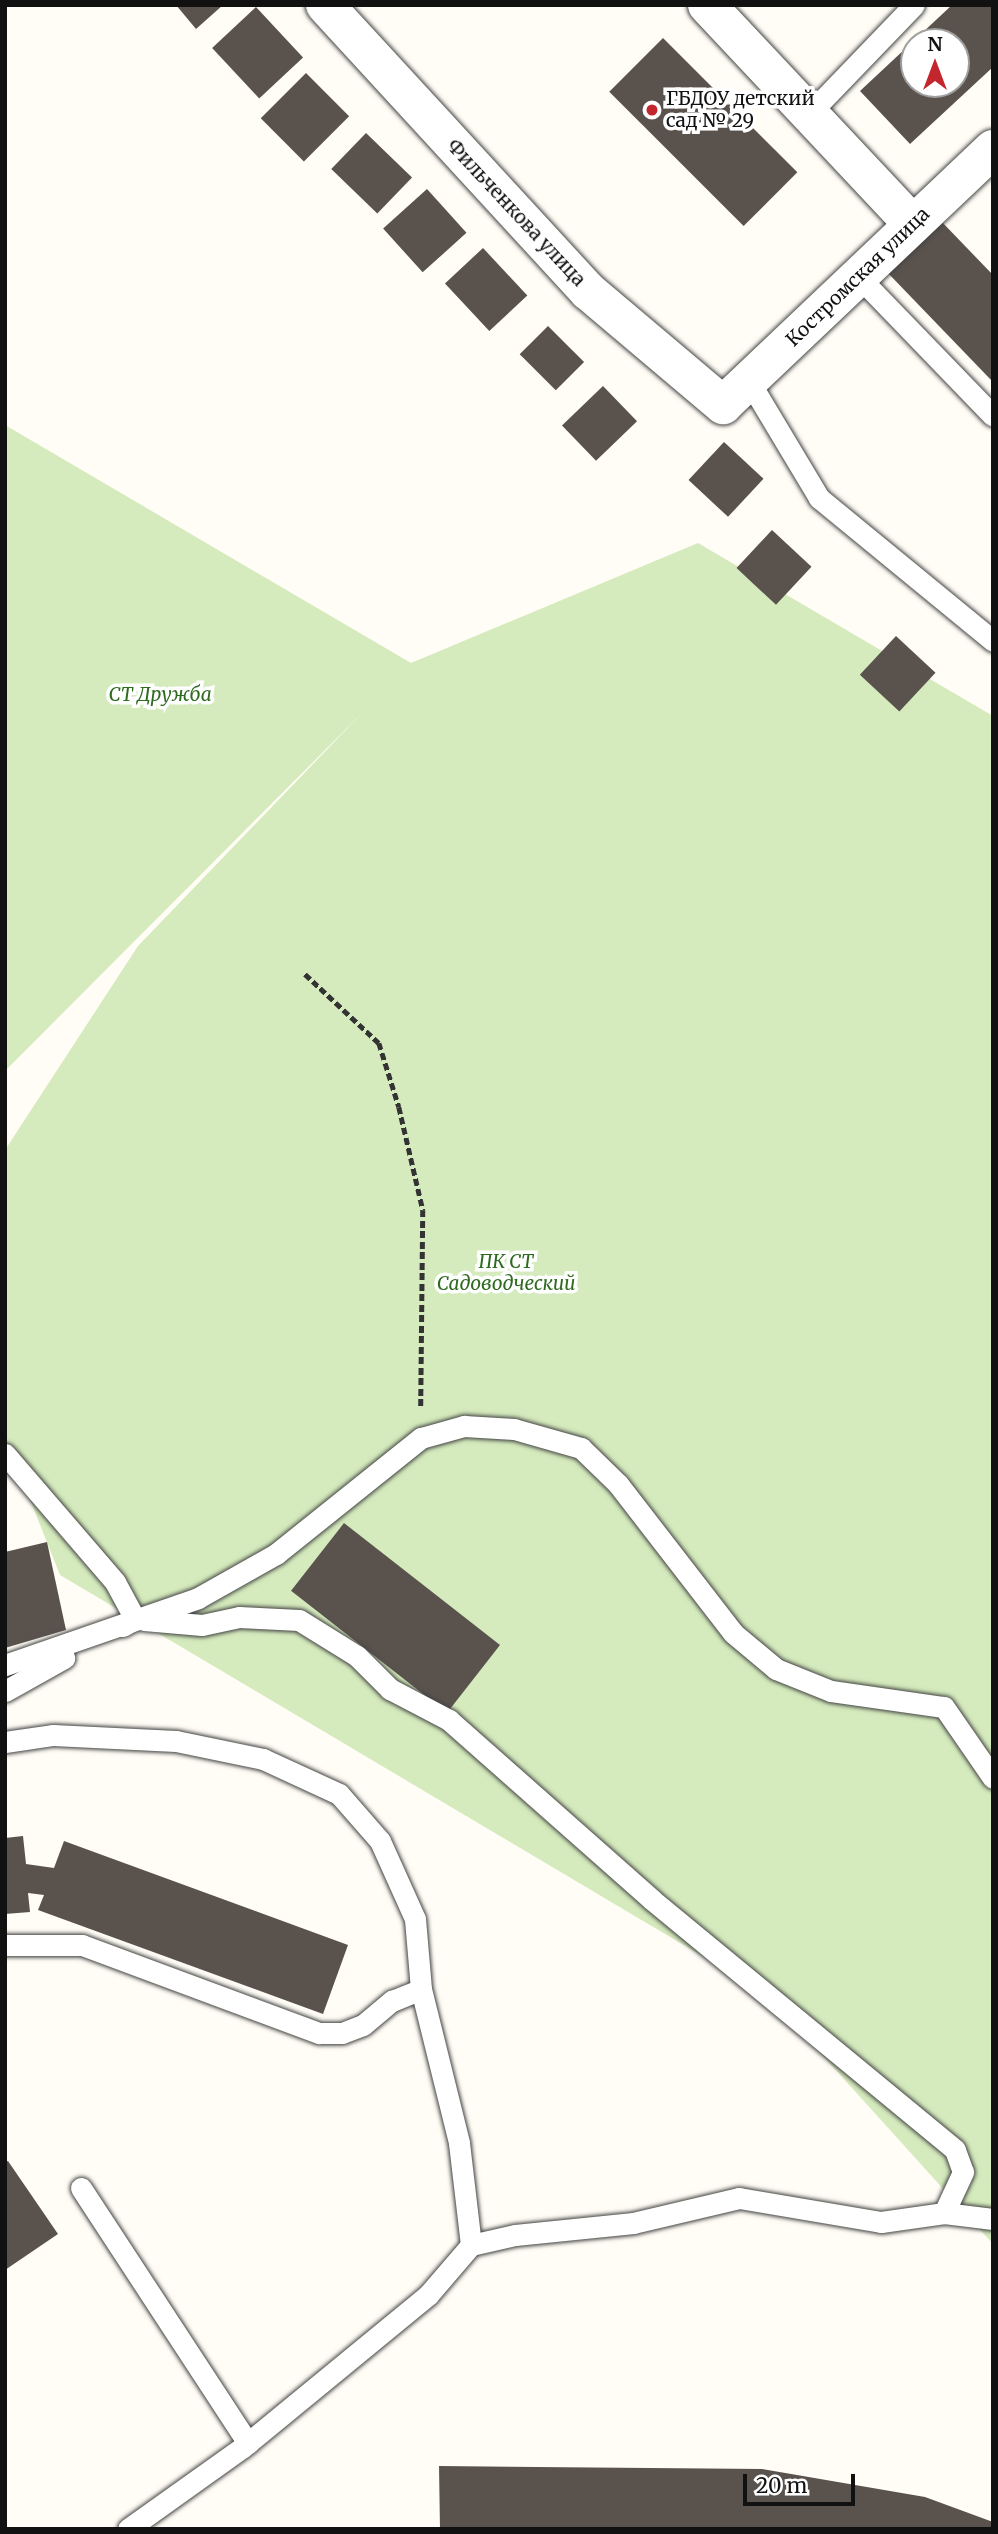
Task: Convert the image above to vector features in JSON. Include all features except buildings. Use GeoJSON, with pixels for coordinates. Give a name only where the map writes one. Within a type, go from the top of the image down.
{"type":"FeatureCollection","features":[{"type":"Feature","properties":{"kind":"street","name":"Фильченкова улица"},"geometry":{"type":"LineString","coordinates":[[325,5],[588,291],[736,393]]}},
{"type":"Feature","properties":{"kind":"street"},"geometry":{"type":"LineString","coordinates":[[707,5],[913,224]]}},
{"type":"Feature","properties":{"kind":"street","name":"Костромская улица"},"geometry":{"type":"LineString","coordinates":[[736,393],[993,149]]}},
{"type":"Feature","properties":{"kind":"lane"},"geometry":{"type":"LineString","coordinates":[[809,114],[914,5]]}},
{"type":"Feature","properties":{"kind":"lane"},"geometry":{"type":"LineString","coordinates":[[859,276],[993,416]]}},
{"type":"Feature","properties":{"kind":"lane"},"geometry":{"type":"LineString","coordinates":[[736,393],[819,498],[993,641]]}},
{"type":"Feature","properties":{"kind":"lane"},"geometry":{"type":"LineString","coordinates":[[5,1665],[198,1598],[276,1553],[421,1438],[464,1426],[514,1429],[581,1448],[618,1484],[733,1633],[776,1669],[831,1691],[944,1707],[993,1778]]}},
{"type":"Feature","properties":{"kind":"lane"},"geometry":{"type":"LineString","coordinates":[[5,1454],[115,1582],[135,1619]]}},
{"type":"Feature","properties":{"kind":"lane"},"geometry":{"type":"LineString","coordinates":[[5,1691],[135,1619],[202,1625],[239,1616],[299,1620],[357,1656],[390,1689],[449,1720],[652,1899],[955,2150],[963,2172],[944,2213]]}},
{"type":"Feature","properties":{"kind":"lane"},"geometry":{"type":"LineString","coordinates":[[5,1742],[52,1735],[176,1741],[263,1759],[340,1794],[380,1841],[415,1919],[421,1989],[459,2143],[471,2245]]}},
{"type":"Feature","properties":{"kind":"lane"},"geometry":{"type":"LineString","coordinates":[[5,1945],[82,1945],[319,2033],[342,2034],[363,2025],[392,2001],[421,1989]]}},
{"type":"Feature","properties":{"kind":"lane"},"geometry":{"type":"LineString","coordinates":[[81,2188],[248,2443]]}},
{"type":"Feature","properties":{"kind":"lane"},"geometry":{"type":"LineString","coordinates":[[128,2529],[248,2443],[428,2295],[471,2245],[515,2235],[632,2223],[739,2198],[881,2222],[944,2213],[993,2219]]}},
{"type":"Feature","properties":{"kind":"path"},"geometry":{"type":"LineString","coordinates":[[306,974],[379,1043],[399,1107],[423,1210],[421,1438]]}},
{"type":"Feature","properties":{"kind":"green space","name":"ПК СТ Садоводческий"},"geometry":{"type":"Polygon","coordinates":[[[5,425],[411,663],[698,543],[993,716],[993,2244],[768,1995],[60,1575],[5,1437],[5,1150],[138,946],[364,711],[5,1071],[5,425]]]}},
{"type":"Feature","properties":{"kind":"place","name":"ГБДОУ детский сад № 29"},"geometry":{"type":"Point","coordinates":[652,110]}},
{"type":"Feature","properties":{"kind":"park label","name":"СТ Дружба"},"geometry":{"type":"Point","coordinates":[160,695]}}]}
